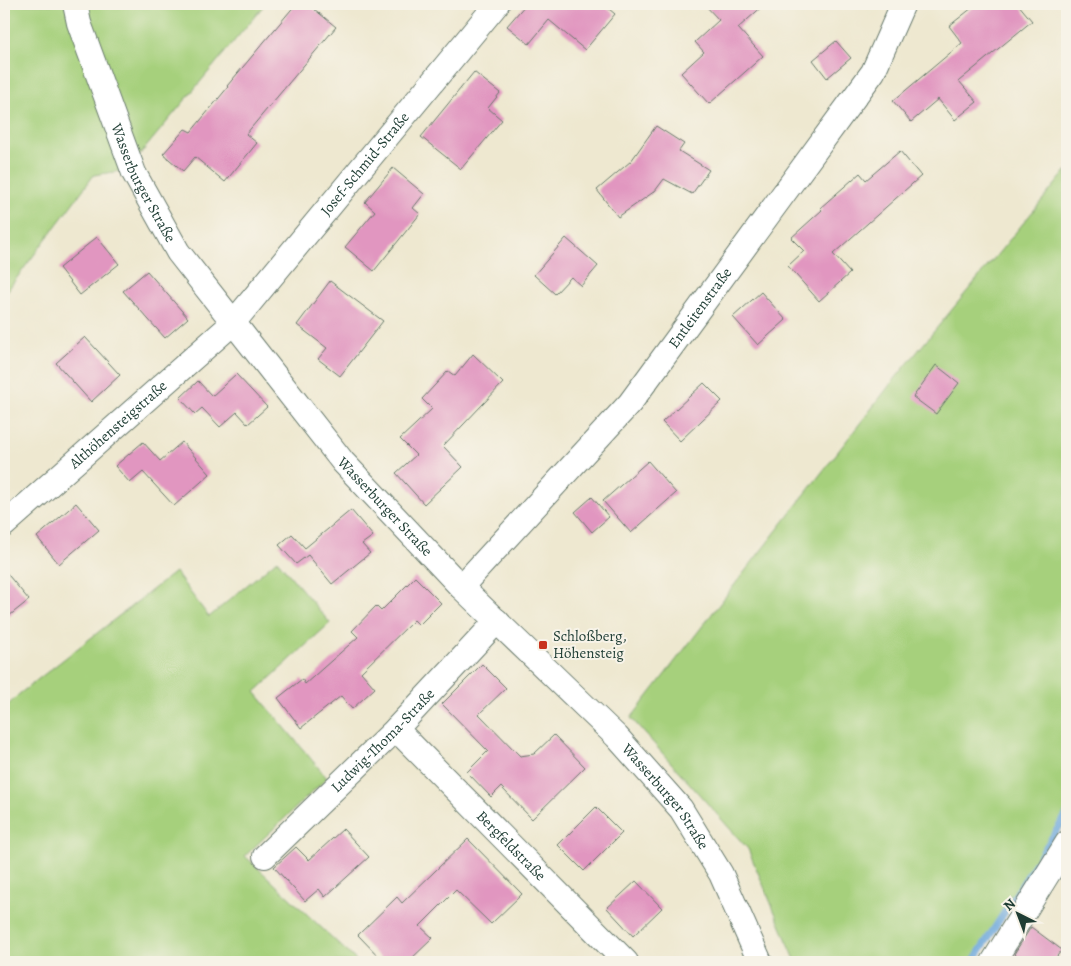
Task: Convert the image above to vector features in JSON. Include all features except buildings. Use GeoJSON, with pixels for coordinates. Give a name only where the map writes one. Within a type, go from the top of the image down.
{"type":"FeatureCollection","features":[{"type":"Feature","properties":{"kind":"street","name":"Wasserburger Straße"},"geometry":{"type":"LineString","coordinates":[[75,4],[79,23],[134,174],[178,252],[343,462],[461,587],[618,738],[681,809],[722,874],[760,962]]}},
{"type":"Feature","properties":{"kind":"street","name":"Josef-Schmid-Straße"},"geometry":{"type":"LineString","coordinates":[[233,323],[497,4]]}},
{"type":"Feature","properties":{"kind":"street","name":"Entleitenstraße"},"geometry":{"type":"LineString","coordinates":[[461,587],[630,402],[873,72],[903,4]]}},
{"type":"Feature","properties":{"kind":"street","name":"Althöhensteigstraße"},"geometry":{"type":"LineString","coordinates":[[4,525],[233,323]]}},
{"type":"Feature","properties":{"kind":"street","name":"Ludwig-Thoma-Straße"},"geometry":{"type":"LineString","coordinates":[[265,856],[396,729],[496,621]]}},
{"type":"Feature","properties":{"kind":"street","name":"Bergfeldstraße"},"geometry":{"type":"LineString","coordinates":[[396,729],[626,962]]}},
{"type":"Feature","properties":{"kind":"street"},"geometry":{"type":"LineString","coordinates":[[993,962],[1067,843]]}},
{"type":"Feature","properties":{"kind":"green space"},"geometry":{"type":"Polygon","coordinates":[[[4,4],[265,4],[127,170],[94,175],[4,295],[4,4]]]}},
{"type":"Feature","properties":{"kind":"green space"},"geometry":{"type":"Polygon","coordinates":[[[1067,170],[1067,821],[969,962],[796,962],[748,849],[631,718],[889,386],[1067,170]]]}},
{"type":"Feature","properties":{"kind":"green space"},"geometry":{"type":"Polygon","coordinates":[[[277,560],[330,623],[255,692],[327,778],[245,856],[358,962],[4,962],[4,709],[18,695],[175,572],[209,617],[277,560]]]}},
{"type":"Feature","properties":{"kind":"waterway"},"geometry":{"type":"LineString","coordinates":[[973,962],[1067,814]]}},
{"type":"Feature","properties":{"kind":"place","name":"Schloßberg, Höhensteig"},"geometry":{"type":"Point","coordinates":[543,645]}}]}
